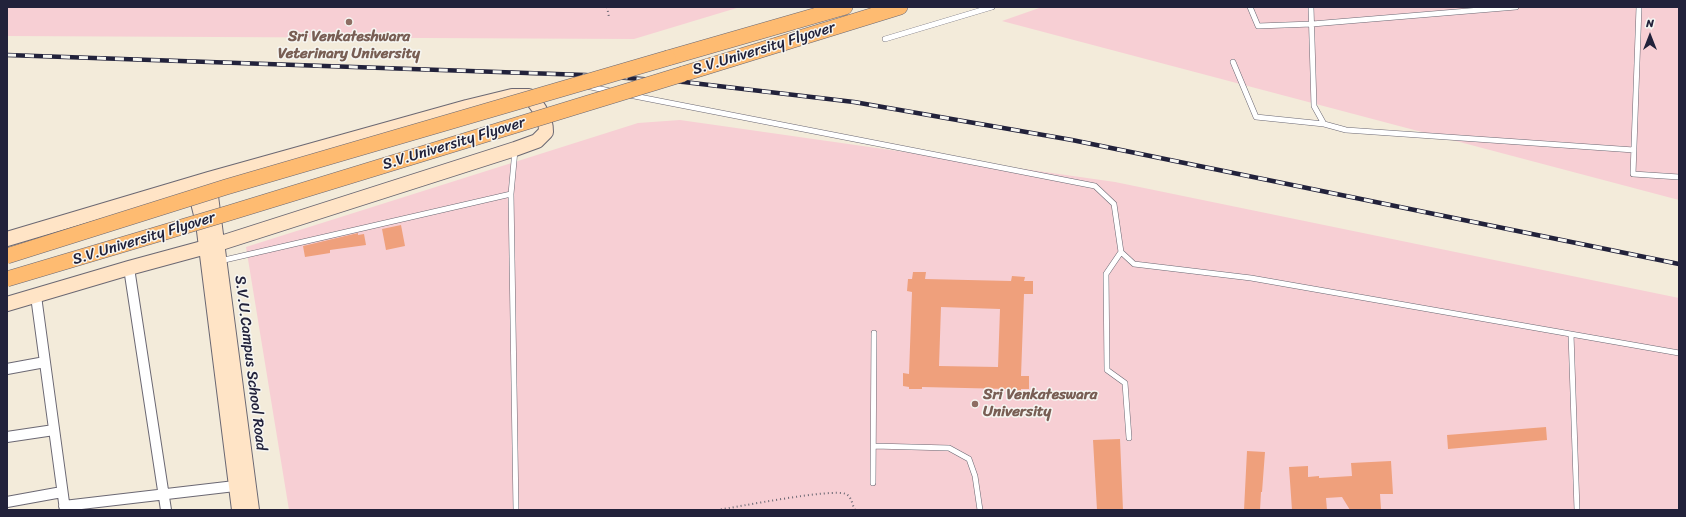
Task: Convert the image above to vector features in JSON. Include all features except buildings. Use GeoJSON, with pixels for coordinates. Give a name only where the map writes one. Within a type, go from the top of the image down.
{"type":"FeatureCollection","features":[{"type":"Feature","properties":{"kind":"main road","name":"S.V.University Flyover"},"geometry":{"type":"LineString","coordinates":[[7,256],[226,187],[845,7]]}},
{"type":"Feature","properties":{"kind":"main road","name":"S.V.University Flyover"},"geometry":{"type":"LineString","coordinates":[[7,279],[252,206],[900,7]]}},
{"type":"Feature","properties":{"kind":"street"},"geometry":{"type":"LineString","coordinates":[[7,239],[194,183],[512,96],[529,96],[539,107],[546,122],[546,132],[537,141],[515,149],[212,246],[129,268],[7,304]]}},
{"type":"Feature","properties":{"kind":"street"},"geometry":{"type":"LineString","coordinates":[[209,179],[209,222]]}},
{"type":"Feature","properties":{"kind":"street"},"geometry":{"type":"LineString","coordinates":[[194,183],[209,222]]}},
{"type":"Feature","properties":{"kind":"street","name":"S.V.U.Campus School Road"},"geometry":{"type":"LineString","coordinates":[[209,222],[235,486],[239,510]]}},
{"type":"Feature","properties":{"kind":"street","name":"S.V.U.Campus School Road"},"geometry":{"type":"LineString","coordinates":[[212,246],[220,261],[252,510]]}},
{"type":"Feature","properties":{"kind":"street"},"geometry":{"type":"LineString","coordinates":[[129,268],[166,510]]}},
{"type":"Feature","properties":{"kind":"street"},"geometry":{"type":"LineString","coordinates":[[36,296],[64,508],[235,486]]}},
{"type":"Feature","properties":{"kind":"street"},"geometry":{"type":"LineString","coordinates":[[7,369],[45,362]]}},
{"type":"Feature","properties":{"kind":"street"},"geometry":{"type":"LineString","coordinates":[[7,437],[54,430]]}},
{"type":"Feature","properties":{"kind":"street"},"geometry":{"type":"LineString","coordinates":[[7,502],[62,492]]}},
{"type":"Feature","properties":{"kind":"lane"},"geometry":{"type":"LineString","coordinates":[[885,39],[992,7]]}},
{"type":"Feature","properties":{"kind":"lane"},"geometry":{"type":"LineString","coordinates":[[1250,7],[1258,26],[1312,24],[1516,7]]}},
{"type":"Feature","properties":{"kind":"lane"},"geometry":{"type":"LineString","coordinates":[[1311,7],[1314,106],[1324,124]]}},
{"type":"Feature","properties":{"kind":"lane"},"geometry":{"type":"LineString","coordinates":[[1639,7],[1633,174],[1679,177]]}},
{"type":"Feature","properties":{"kind":"lane"},"geometry":{"type":"LineString","coordinates":[[1232,62],[1256,117],[1324,124],[1346,130],[1634,150]]}},
{"type":"Feature","properties":{"kind":"lane"},"geometry":{"type":"LineString","coordinates":[[529,96],[557,87],[577,85],[1095,186],[1114,204],[1121,252],[1134,264],[1251,278],[1679,353]]}},
{"type":"Feature","properties":{"kind":"lane"},"geometry":{"type":"LineString","coordinates":[[515,149],[512,194],[516,510]]}},
{"type":"Feature","properties":{"kind":"lane"},"geometry":{"type":"LineString","coordinates":[[220,261],[512,194]]}},
{"type":"Feature","properties":{"kind":"lane"},"geometry":{"type":"LineString","coordinates":[[1121,252],[1106,274],[1107,370],[1125,382],[1129,438]]}},
{"type":"Feature","properties":{"kind":"lane"},"geometry":{"type":"LineString","coordinates":[[873,483],[874,333]]}},
{"type":"Feature","properties":{"kind":"lane"},"geometry":{"type":"LineString","coordinates":[[1571,334],[1577,510]]}},
{"type":"Feature","properties":{"kind":"lane"},"geometry":{"type":"LineString","coordinates":[[874,446],[949,448],[969,459],[975,476],[980,510]]}},
{"type":"Feature","properties":{"kind":"path"},"geometry":{"type":"LineString","coordinates":[[607,7],[609,17]]}},
{"type":"Feature","properties":{"kind":"path"},"geometry":{"type":"LineString","coordinates":[[717,510],[814,495],[839,493],[847,495],[851,498],[855,510]]}},
{"type":"Feature","properties":{"kind":"shaded area","name":"Sri Venkateshwara Veterinary University"},"geometry":{"type":"Polygon","coordinates":[[[7,7],[740,7],[634,39],[7,36],[7,7]]]}},
{"type":"Feature","properties":{"kind":"shaded area"},"geometry":{"type":"Polygon","coordinates":[[[1042,7],[1679,7],[1679,200],[1002,21],[1042,7]]]}},
{"type":"Feature","properties":{"kind":"shaded area","name":"Sri Venkateswara University"},"geometry":{"type":"Polygon","coordinates":[[[680,120],[1115,182],[1679,298],[1679,510],[289,510],[246,247],[638,123],[680,120]]]}},
{"type":"Feature","properties":{"kind":"railway"},"geometry":{"type":"LineString","coordinates":[[7,55],[585,75],[684,82],[854,102],[1072,140],[1679,264]]}},
{"type":"Feature","properties":{"kind":"place","name":"Sri Venkateshwara Veterinary University"},"geometry":{"type":"Point","coordinates":[349,22]}},
{"type":"Feature","properties":{"kind":"place","name":"Sri Venkateswara University"},"geometry":{"type":"Point","coordinates":[975,404]}}]}
